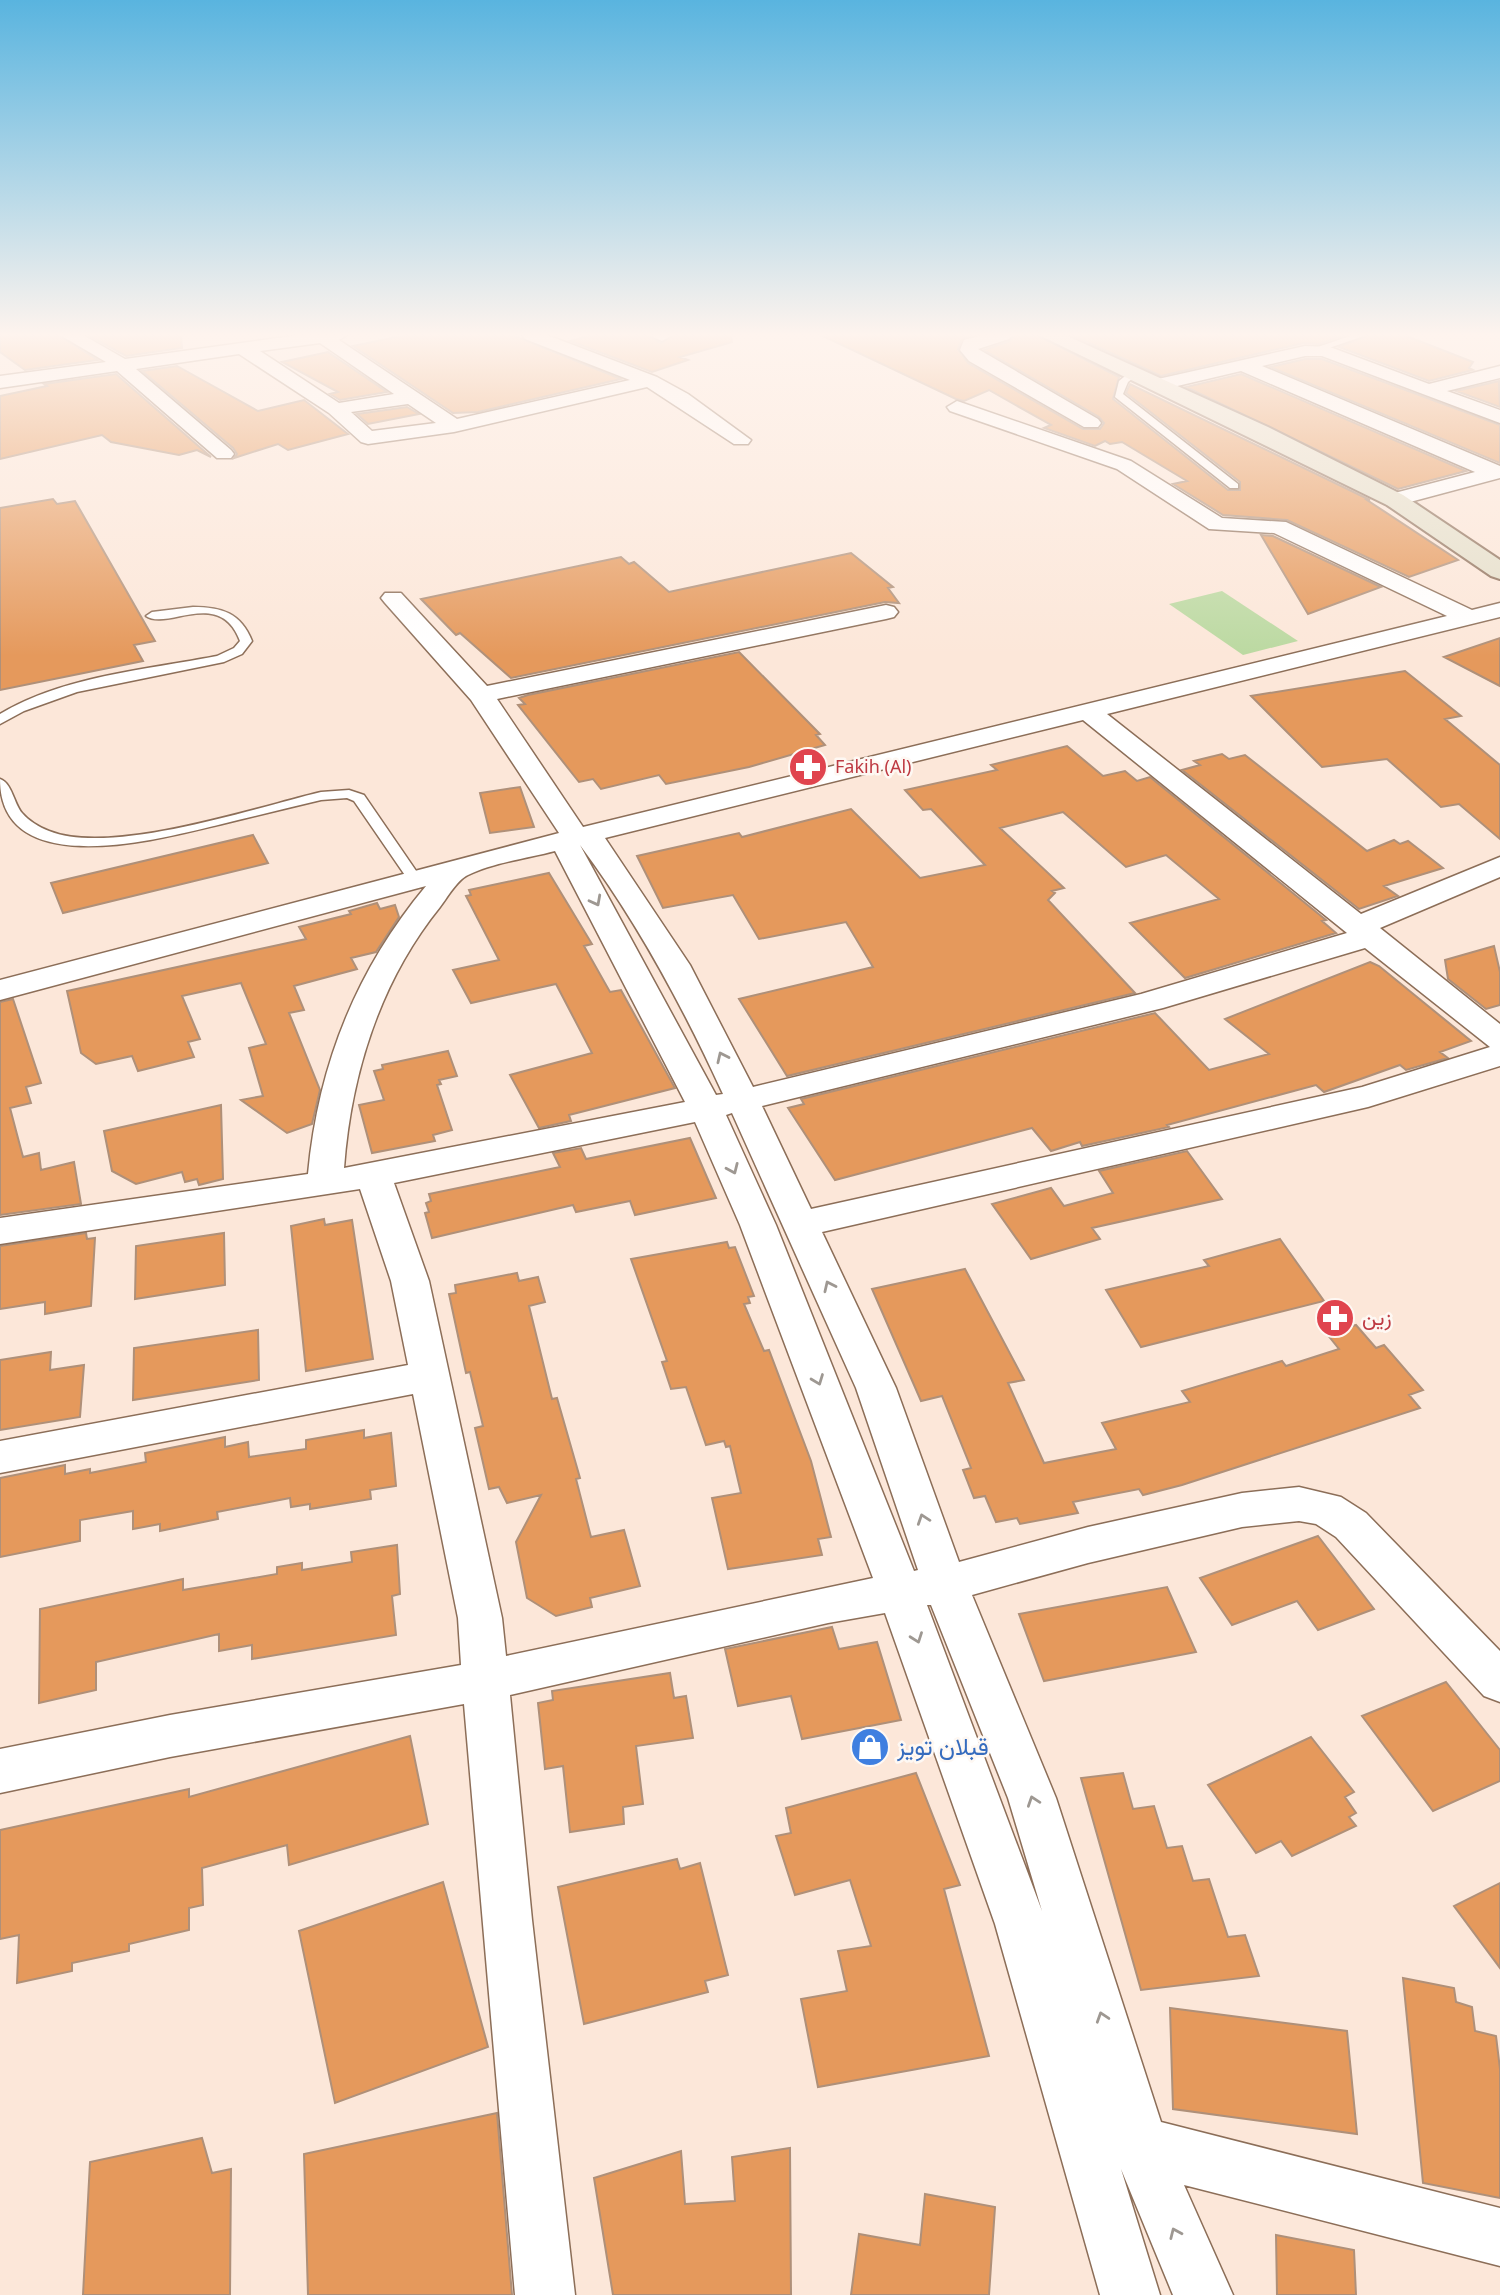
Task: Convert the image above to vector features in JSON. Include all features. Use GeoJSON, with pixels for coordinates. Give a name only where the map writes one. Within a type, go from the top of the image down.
{"type":"FeatureCollection","features":[{"type":"Feature","properties":{"kind":"street"},"geometry":{"type":"LineString","coordinates":[[210,442],[224,454]]}},
{"type":"Feature","properties":{"kind":"street"},"geometry":{"type":"LineString","coordinates":[[1063,442],[1124,465],[1217,524],[1278,527],[1468,617]]}},
{"type":"Feature","properties":{"kind":"street"},"geometry":{"type":"LineString","coordinates":[[1275,442],[1395,500],[1500,572]]}},
{"type":"Feature","properties":{"kind":"street"},"geometry":{"type":"LineString","coordinates":[[1426,442],[1497,472]]}},
{"type":"Feature","properties":{"kind":"street"},"geometry":{"type":"LineString","coordinates":[[1395,500],[1497,472]]}},
{"type":"Feature","properties":{"kind":"street"},"geometry":{"type":"LineString","coordinates":[[393,598],[481,695],[576,837],[725,1106],[800,1224],[876,1388],[923,1588],[1130,2295]]}},
{"type":"Feature","properties":{"kind":"street"},"geometry":{"type":"LineString","coordinates":[[0,990],[576,837],[1500,610]]}},
{"type":"Feature","properties":{"kind":"street"},"geometry":{"type":"LineString","coordinates":[[481,695],[886,612]]}},
{"type":"Feature","properties":{"kind":"street"},"geometry":{"type":"LineString","coordinates":[[1087,711],[1500,1040]]}},
{"type":"Feature","properties":{"kind":"street"},"geometry":{"type":"LineString","coordinates":[[0,1231],[128,1215],[374,1178],[725,1106],[1251,976],[1366,931],[1500,866]]}},
{"type":"Feature","properties":{"kind":"street"},"geometry":{"type":"LineString","coordinates":[[325,1185],[332,1103],[354,1027],[394,949],[454,870]]}},
{"type":"Feature","properties":{"kind":"street"},"geometry":{"type":"LineString","coordinates":[[800,1224],[1368,1096],[1500,1055]]}},
{"type":"Feature","properties":{"kind":"street"},"geometry":{"type":"LineString","coordinates":[[725,1106],[758,1225],[923,1588],[1032,1798],[1140,2144],[1169,2221],[1203,2295]]}},
{"type":"Feature","properties":{"kind":"street"},"geometry":{"type":"LineString","coordinates":[[374,1178],[410,1281],[464,1532],[487,1680],[506,1920],[545,2295]]}},
{"type":"Feature","properties":{"kind":"street"},"geometry":{"type":"LineString","coordinates":[[0,1457],[430,1376]]}},
{"type":"Feature","properties":{"kind":"street"},"geometry":{"type":"LineString","coordinates":[[0,1771],[170,1736],[487,1680],[729,1625],[1010,1569],[1088,1545],[1242,1510],[1299,1504],[1338,1515],[1351,1525],[1500,1682]]}},
{"type":"Feature","properties":{"kind":"street"},"geometry":{"type":"LineString","coordinates":[[1140,2144],[1236,2173],[1335,2194],[1500,2238]]}},
{"type":"Feature","properties":{"kind":"lane"},"geometry":{"type":"LineString","coordinates":[[1177,442],[1234,486]]}},
{"type":"Feature","properties":{"kind":"lane"},"geometry":{"type":"LineString","coordinates":[[0,720],[10,712],[46,696],[220,659],[238,651],[246,641],[238,622],[221,612],[194,610],[152,616]]}},
{"type":"Feature","properties":{"kind":"lane"},"geometry":{"type":"LineString","coordinates":[[0,783],[17,816],[31,828],[78,841],[107,843],[138,841],[321,796],[349,794],[359,798],[416,881]]}},
{"type":"Feature","properties":{"kind":"green space"},"geometry":{"type":"Polygon","coordinates":[[[1222,591],[1298,641],[1243,655],[1169,604],[1222,591]]]}},
{"type":"Feature","properties":{"kind":"building"},"geometry":{"type":"Polygon","coordinates":[[[0,442],[72,442],[0,459],[0,442]]]}},
{"type":"Feature","properties":{"kind":"building"},"geometry":{"type":"Polygon","coordinates":[[[112,442],[194,442],[211,457],[197,450],[179,455],[112,442]]]}},
{"type":"Feature","properties":{"kind":"building"},"geometry":{"type":"Polygon","coordinates":[[[226,442],[318,442],[288,450],[278,444],[234,458],[237,454],[226,442]]]}},
{"type":"Feature","properties":{"kind":"building"},"geometry":{"type":"Polygon","coordinates":[[[1084,442],[1103,442],[1095,446],[1084,442]]]}},
{"type":"Feature","properties":{"kind":"building"},"geometry":{"type":"Polygon","coordinates":[[[1122,442],[1167,442],[1228,490],[1240,490],[1240,482],[1189,442],[1250,442],[1370,500],[1367,500],[1458,560],[1409,577],[1287,520],[1223,515],[1173,484],[1187,481],[1122,442]]]}},
{"type":"Feature","properties":{"kind":"building"},"geometry":{"type":"Polygon","coordinates":[[[1301,442],[1399,442],[1466,471],[1398,489],[1301,442]]]}},
{"type":"Feature","properties":{"kind":"building"},"geometry":{"type":"Polygon","coordinates":[[[1450,442],[1500,442],[1500,463],[1450,442]]]}},
{"type":"Feature","properties":{"kind":"building"},"geometry":{"type":"Polygon","coordinates":[[[53,499],[57,504],[75,501],[155,641],[134,645],[143,661],[0,690],[0,508],[53,499]]]}},
{"type":"Feature","properties":{"kind":"building"},"geometry":{"type":"Polygon","coordinates":[[[1261,535],[1273,536],[1381,587],[1308,614],[1261,535]]]}},
{"type":"Feature","properties":{"kind":"building"},"geometry":{"type":"Polygon","coordinates":[[[851,553],[893,587],[888,588],[899,603],[885,602],[511,678],[460,633],[456,635],[421,599],[621,557],[629,564],[634,562],[669,592],[851,553]]]}},
{"type":"Feature","properties":{"kind":"building"},"geometry":{"type":"Polygon","coordinates":[[[1500,638],[1500,686],[1444,657],[1500,638]]]}},
{"type":"Feature","properties":{"kind":"building"},"geometry":{"type":"Polygon","coordinates":[[[739,652],[820,734],[816,735],[825,745],[749,767],[666,784],[659,775],[601,789],[593,779],[579,782],[518,705],[525,704],[519,698],[528,695],[739,652]]]}},
{"type":"Feature","properties":{"kind":"building"},"geometry":{"type":"Polygon","coordinates":[[[1405,671],[1461,716],[1445,719],[1500,765],[1500,839],[1459,804],[1441,807],[1387,759],[1322,767],[1251,696],[1405,671]]]}},
{"type":"Feature","properties":{"kind":"building"},"geometry":{"type":"Polygon","coordinates":[[[1067,746],[1103,776],[1125,771],[1137,781],[1150,777],[1326,920],[1322,921],[1336,933],[1185,978],[1130,923],[1219,899],[1166,855],[1126,867],[1063,812],[1000,828],[1064,888],[1052,891],[1055,893],[1048,900],[1135,993],[787,1076],[739,999],[873,967],[846,922],[759,939],[733,895],[663,908],[637,856],[739,833],[742,837],[851,809],[920,878],[985,865],[931,809],[923,810],[905,790],[997,770],[991,765],[1067,746]]]}},
{"type":"Feature","properties":{"kind":"building"},"geometry":{"type":"Polygon","coordinates":[[[1222,754],[1229,759],[1245,755],[1367,851],[1394,840],[1400,844],[1408,841],[1443,868],[1384,886],[1398,896],[1359,909],[1182,770],[1200,765],[1194,761],[1222,754]]]}},
{"type":"Feature","properties":{"kind":"building"},"geometry":{"type":"Polygon","coordinates":[[[520,787],[534,827],[490,833],[480,793],[520,787]]]}},
{"type":"Feature","properties":{"kind":"building"},"geometry":{"type":"Polygon","coordinates":[[[253,835],[268,863],[63,913],[51,883],[253,835]]]}},
{"type":"Feature","properties":{"kind":"building"},"geometry":{"type":"Polygon","coordinates":[[[549,873],[592,944],[584,946],[610,992],[621,990],[675,1088],[569,1115],[571,1121],[539,1128],[510,1075],[592,1053],[556,984],[471,1003],[453,970],[499,960],[466,896],[471,895],[469,890],[549,873]]]}},
{"type":"Feature","properties":{"kind":"building"},"geometry":{"type":"Polygon","coordinates":[[[377,903],[380,909],[395,905],[399,917],[376,952],[351,958],[357,969],[294,986],[304,1010],[289,1013],[320,1090],[312,1124],[287,1133],[241,1100],[263,1096],[249,1048],[266,1044],[241,983],[182,996],[200,1039],[188,1042],[194,1057],[138,1071],[132,1056],[96,1064],[81,1053],[67,991],[306,939],[299,927],[351,914],[349,911],[377,903]]]}},
{"type":"Feature","properties":{"kind":"building"},"geometry":{"type":"Polygon","coordinates":[[[1494,946],[1500,972],[1500,1005],[1486,1009],[1448,979],[1445,960],[1494,946]]]}},
{"type":"Feature","properties":{"kind":"building"},"geometry":{"type":"Polygon","coordinates":[[[1370,962],[1379,966],[1471,1041],[1440,1052],[1448,1058],[1406,1070],[1400,1065],[1324,1092],[1316,1085],[1167,1125],[1169,1127],[1082,1146],[1080,1142],[1051,1151],[1032,1128],[835,1180],[788,1108],[804,1104],[801,1099],[1155,1013],[1209,1070],[1269,1054],[1225,1019],[1370,962]]]}},
{"type":"Feature","properties":{"kind":"building"},"geometry":{"type":"Polygon","coordinates":[[[13,999],[41,1083],[26,1087],[31,1103],[10,1108],[23,1157],[39,1153],[41,1170],[74,1162],[81,1204],[0,1215],[0,1002],[13,999]]]}},
{"type":"Feature","properties":{"kind":"building"},"geometry":{"type":"Polygon","coordinates":[[[448,1051],[457,1076],[439,1080],[441,1084],[437,1085],[452,1130],[433,1135],[435,1141],[372,1153],[359,1105],[384,1100],[374,1071],[383,1069],[382,1065],[448,1051]]]}},
{"type":"Feature","properties":{"kind":"building"},"geometry":{"type":"Polygon","coordinates":[[[221,1105],[223,1179],[199,1185],[197,1179],[185,1182],[182,1172],[136,1184],[112,1171],[104,1131],[221,1105]]]}},
{"type":"Feature","properties":{"kind":"building"},"geometry":{"type":"Polygon","coordinates":[[[690,1138],[716,1198],[635,1215],[630,1201],[576,1212],[573,1205],[432,1238],[425,1213],[429,1212],[426,1203],[431,1201],[429,1194],[560,1167],[553,1153],[581,1148],[586,1159],[690,1138]]]}},
{"type":"Feature","properties":{"kind":"building"},"geometry":{"type":"Polygon","coordinates":[[[1187,1151],[1222,1199],[1092,1228],[1100,1239],[1031,1259],[992,1204],[1051,1188],[1064,1206],[1113,1193],[1099,1171],[1187,1151]]]}},
{"type":"Feature","properties":{"kind":"building"},"geometry":{"type":"Polygon","coordinates":[[[324,1219],[325,1225],[352,1220],[373,1359],[306,1371],[291,1226],[324,1219]]]}},
{"type":"Feature","properties":{"kind":"building"},"geometry":{"type":"Polygon","coordinates":[[[86,1233],[87,1239],[95,1238],[91,1306],[45,1314],[45,1302],[0,1309],[0,1246],[86,1233]]]}},
{"type":"Feature","properties":{"kind":"building"},"geometry":{"type":"Polygon","coordinates":[[[224,1233],[225,1285],[135,1299],[136,1246],[224,1233]]]}},
{"type":"Feature","properties":{"kind":"building"},"geometry":{"type":"Polygon","coordinates":[[[1280,1239],[1324,1301],[1141,1347],[1106,1290],[1209,1266],[1204,1260],[1280,1239]]]}},
{"type":"Feature","properties":{"kind":"building"},"geometry":{"type":"Polygon","coordinates":[[[727,1242],[729,1248],[735,1247],[754,1296],[748,1297],[750,1303],[744,1304],[764,1351],[769,1350],[811,1461],[831,1537],[818,1539],[822,1555],[728,1569],[712,1498],[741,1493],[730,1446],[726,1447],[724,1441],[706,1445],[686,1387],[671,1389],[662,1362],[667,1361],[631,1259],[727,1242]]]}},
{"type":"Feature","properties":{"kind":"building"},"geometry":{"type":"Polygon","coordinates":[[[965,1269],[1024,1380],[1008,1383],[1044,1463],[1116,1449],[1102,1423],[1190,1402],[1182,1391],[1282,1361],[1286,1366],[1339,1349],[1327,1334],[1356,1325],[1376,1348],[1384,1345],[1423,1390],[1409,1395],[1420,1408],[1182,1485],[1143,1495],[1139,1489],[1073,1502],[1078,1513],[1020,1524],[1017,1518],[996,1522],[985,1496],[974,1498],[963,1470],[971,1468],[942,1396],[921,1401],[872,1289],[965,1269]]]}},
{"type":"Feature","properties":{"kind":"building"},"geometry":{"type":"Polygon","coordinates":[[[517,1273],[519,1281],[538,1277],[545,1302],[529,1306],[552,1399],[557,1398],[580,1478],[576,1479],[591,1537],[624,1530],[640,1586],[590,1598],[592,1607],[556,1616],[527,1598],[516,1542],[541,1495],[507,1503],[499,1487],[489,1489],[475,1428],[483,1426],[470,1372],[466,1373],[449,1294],[456,1293],[455,1285],[517,1273]]]}},
{"type":"Feature","properties":{"kind":"building"},"geometry":{"type":"Polygon","coordinates":[[[258,1330],[259,1380],[133,1400],[134,1348],[258,1330]]]}},
{"type":"Feature","properties":{"kind":"building"},"geometry":{"type":"Polygon","coordinates":[[[51,1352],[50,1370],[84,1365],[80,1417],[0,1430],[0,1360],[51,1352]]]}},
{"type":"Feature","properties":{"kind":"building"},"geometry":{"type":"Polygon","coordinates":[[[364,1430],[364,1438],[391,1433],[396,1486],[370,1490],[371,1499],[310,1509],[310,1504],[291,1507],[290,1498],[217,1512],[218,1519],[160,1531],[160,1524],[133,1529],[133,1511],[80,1520],[80,1541],[0,1557],[0,1478],[65,1465],[65,1474],[90,1469],[90,1473],[146,1462],[145,1453],[225,1437],[225,1447],[248,1442],[249,1457],[306,1449],[306,1440],[364,1430]]]}},
{"type":"Feature","properties":{"kind":"building"},"geometry":{"type":"Polygon","coordinates":[[[1318,1536],[1374,1609],[1318,1630],[1297,1601],[1232,1625],[1200,1578],[1318,1536]]]}},
{"type":"Feature","properties":{"kind":"building"},"geometry":{"type":"Polygon","coordinates":[[[397,1545],[400,1594],[392,1596],[396,1635],[252,1659],[252,1645],[219,1651],[219,1634],[96,1662],[96,1690],[39,1703],[40,1609],[183,1579],[183,1590],[277,1574],[277,1567],[302,1563],[302,1570],[352,1562],[351,1552],[397,1545]]]}},
{"type":"Feature","properties":{"kind":"building"},"geometry":{"type":"Polygon","coordinates":[[[1167,1587],[1196,1652],[1044,1681],[1019,1614],[1167,1587]]]}},
{"type":"Feature","properties":{"kind":"building"},"geometry":{"type":"Polygon","coordinates":[[[832,1627],[839,1649],[877,1642],[901,1720],[802,1739],[791,1696],[738,1706],[725,1649],[832,1627]]]}},
{"type":"Feature","properties":{"kind":"building"},"geometry":{"type":"Polygon","coordinates":[[[670,1673],[674,1698],[686,1696],[693,1738],[636,1746],[643,1804],[623,1807],[624,1824],[570,1832],[563,1766],[545,1769],[538,1703],[553,1700],[552,1691],[670,1673]]]}},
{"type":"Feature","properties":{"kind":"building"},"geometry":{"type":"Polygon","coordinates":[[[1446,1682],[1500,1750],[1500,1781],[1433,1811],[1362,1716],[1446,1682]]]}},
{"type":"Feature","properties":{"kind":"building"},"geometry":{"type":"Polygon","coordinates":[[[410,1736],[428,1824],[289,1865],[287,1845],[202,1868],[203,1905],[189,1908],[189,1930],[129,1944],[129,1951],[72,1963],[72,1971],[17,1983],[19,1935],[0,1939],[0,1830],[189,1789],[189,1797],[410,1736]]]}},
{"type":"Feature","properties":{"kind":"building"},"geometry":{"type":"Polygon","coordinates":[[[1311,1737],[1354,1792],[1345,1797],[1356,1813],[1349,1817],[1356,1826],[1292,1856],[1281,1841],[1256,1853],[1208,1785],[1311,1737]]]}},
{"type":"Feature","properties":{"kind":"building"},"geometry":{"type":"Polygon","coordinates":[[[916,1773],[960,1885],[944,1889],[989,2056],[818,2087],[801,1999],[847,1991],[838,1951],[871,1946],[850,1880],[795,1895],[776,1836],[791,1833],[786,1808],[916,1773]]]}},
{"type":"Feature","properties":{"kind":"building"},"geometry":{"type":"Polygon","coordinates":[[[1123,1773],[1133,1809],[1154,1806],[1167,1848],[1182,1846],[1193,1881],[1209,1879],[1228,1937],[1245,1935],[1259,1976],[1141,1990],[1081,1778],[1123,1773]]]}},
{"type":"Feature","properties":{"kind":"building"},"geometry":{"type":"Polygon","coordinates":[[[677,1859],[680,1869],[700,1863],[728,1975],[705,1981],[708,1992],[584,2024],[558,1887],[677,1859]]]}},
{"type":"Feature","properties":{"kind":"building"},"geometry":{"type":"Polygon","coordinates":[[[443,1882],[488,2047],[335,2103],[299,1931],[443,1882]]]}},
{"type":"Feature","properties":{"kind":"building"},"geometry":{"type":"Polygon","coordinates":[[[1500,1883],[1500,1968],[1454,1906],[1500,1883]]]}},
{"type":"Feature","properties":{"kind":"building"},"geometry":{"type":"Polygon","coordinates":[[[1403,1978],[1454,1988],[1456,2002],[1472,2007],[1475,2031],[1496,2036],[1500,2069],[1500,2198],[1423,2183],[1403,1978]]]}},
{"type":"Feature","properties":{"kind":"building"},"geometry":{"type":"Polygon","coordinates":[[[1170,2008],[1347,2031],[1357,2134],[1173,2109],[1170,2008]]]}},
{"type":"Feature","properties":{"kind":"building"},"geometry":{"type":"Polygon","coordinates":[[[497,2113],[512,2295],[308,2295],[304,2154],[497,2113]]]}},
{"type":"Feature","properties":{"kind":"building"},"geometry":{"type":"Polygon","coordinates":[[[202,2138],[212,2173],[231,2169],[230,2295],[83,2295],[90,2162],[202,2138]]]}},
{"type":"Feature","properties":{"kind":"building"},"geometry":{"type":"Polygon","coordinates":[[[790,2148],[791,2295],[613,2295],[594,2178],[681,2151],[685,2204],[735,2201],[732,2157],[790,2148]]]}},
{"type":"Feature","properties":{"kind":"building"},"geometry":{"type":"Polygon","coordinates":[[[925,2194],[995,2207],[989,2295],[851,2295],[859,2234],[920,2245],[925,2194]]]}},
{"type":"Feature","properties":{"kind":"building"},"geometry":{"type":"Polygon","coordinates":[[[1276,2235],[1354,2250],[1356,2295],[1277,2295],[1276,2235]]]}},
{"type":"Feature","properties":{"kind":"place","name":"Fakih (Al)"},"geometry":{"type":"Point","coordinates":[808,767]}},
{"type":"Feature","properties":{"kind":"place","name":"زين"},"geometry":{"type":"Point","coordinates":[1335,1318]}},
{"type":"Feature","properties":{"kind":"place","name":"قبلان تويز"},"geometry":{"type":"Point","coordinates":[870,1747]}}]}
